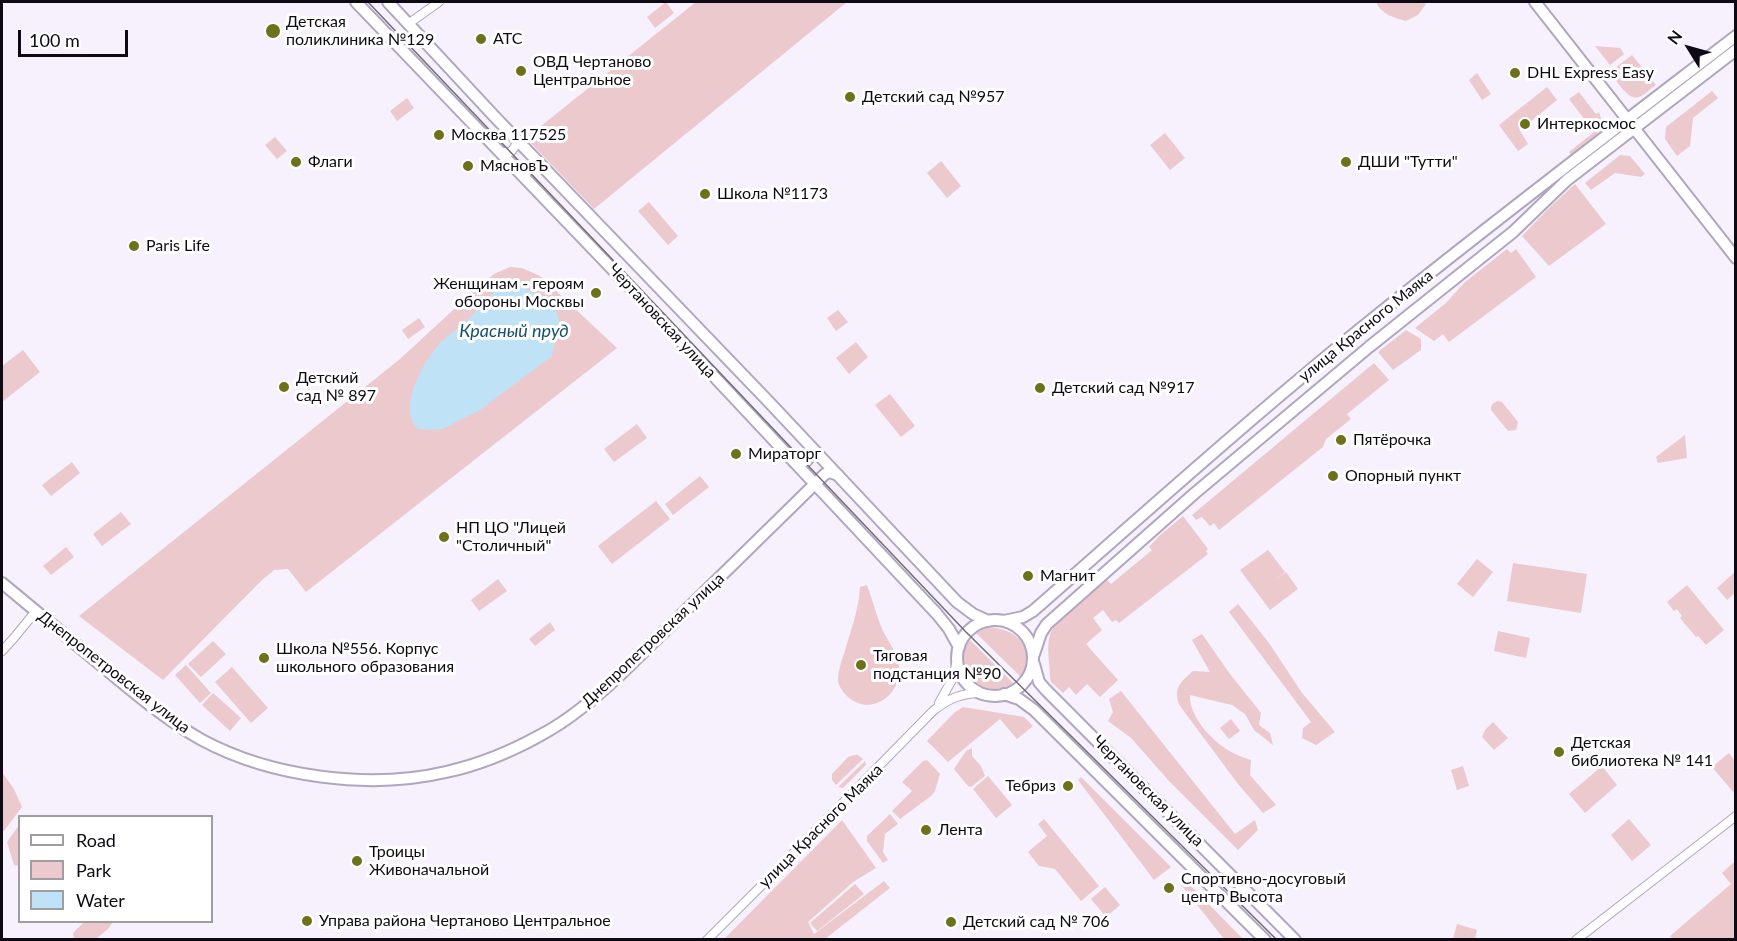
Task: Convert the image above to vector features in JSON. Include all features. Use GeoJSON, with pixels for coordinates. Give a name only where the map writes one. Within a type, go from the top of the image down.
{"type":"FeatureCollection","features":[{"type":"Feature","properties":{"kind":"street","name":"Чертановская улица"},"geometry":{"type":"LineString","coordinates":[[356,2],[525,177],[941,618],[949,628],[958,647]]}},
{"type":"Feature","properties":{"kind":"street","name":"Чертановская улица"},"geometry":{"type":"LineString","coordinates":[[388,2],[957,602],[973,614],[988,621]]}},
{"type":"Feature","properties":{"kind":"street"},"geometry":{"type":"LineString","coordinates":[[408,24],[439,2]]}},
{"type":"Feature","properties":{"kind":"street"},"geometry":{"type":"LineString","coordinates":[[1535,2],[1736,258]]}},
{"type":"Feature","properties":{"kind":"street","name":"улица Красного Маяка"},"geometry":{"type":"LineString","coordinates":[[1004,621],[1023,617],[1033,611],[1170,489],[1334,351],[1473,239],[1736,36]]}},
{"type":"Feature","properties":{"kind":"street","name":"улица Красного Маяка"},"geometry":{"type":"LineString","coordinates":[[1034,659],[1041,633],[1047,624],[1179,507],[1376,342],[1513,232],[1567,180],[1736,50]]}},
{"type":"Feature","properties":{"kind":"street"},"geometry":{"type":"LineString","coordinates":[[501,152],[511,152],[516,145],[516,138]]}},
{"type":"Feature","properties":{"kind":"street"},"geometry":{"type":"LineString","coordinates":[[525,177],[531,166],[542,165]]}},
{"type":"Feature","properties":{"kind":"street"},"geometry":{"type":"LineString","coordinates":[[794,462],[806,461],[812,453],[811,447]]}},
{"type":"Feature","properties":{"kind":"street","name":"Днепропетровская улица"},"geometry":{"type":"LineString","coordinates":[[2,583],[172,722],[219,748],[262,764],[319,776],[365,780],[404,778],[434,774],[478,762],[519,746],[541,736],[587,704],[622,673],[825,474],[830,472],[838,475]]}},
{"type":"Feature","properties":{"kind":"street"},"geometry":{"type":"LineString","coordinates":[[2,651],[36,611]]}},
{"type":"Feature","properties":{"kind":"street","name":"Чертановская улица"},"geometry":{"type":"LineString","coordinates":[[1004,621],[1013,624],[1031,643],[1039,682],[1045,689],[1295,939]]}},
{"type":"Feature","properties":{"kind":"street"},"geometry":{"type":"LineString","coordinates":[[982,693],[965,681],[957,660],[958,647],[969,629],[979,623],[1004,621]]}},
{"type":"Feature","properties":{"kind":"street"},"geometry":{"type":"LineString","coordinates":[[1004,694],[1023,683],[1031,672],[1034,659]]}},
{"type":"Feature","properties":{"kind":"street","name":"улица Красного Маяка"},"geometry":{"type":"LineString","coordinates":[[933,711],[946,694],[957,660]]}},
{"type":"Feature","properties":{"kind":"street","name":"Чертановская улица"},"geometry":{"type":"LineString","coordinates":[[982,693],[1004,694],[1019,699],[1034,710],[1265,939]]}},
{"type":"Feature","properties":{"kind":"street","name":"улица Красного Маяка"},"geometry":{"type":"LineString","coordinates":[[706,939],[933,711],[945,701],[958,695],[982,693]]}},
{"type":"Feature","properties":{"kind":"street"},"geometry":{"type":"LineString","coordinates":[[1576,939],[1736,816]]}},
{"type":"Feature","properties":{"kind":"green space"},"geometry":{"type":"Polygon","coordinates":[[[666,2],[674,13],[655,28],[647,17],[666,2]]]}},
{"type":"Feature","properties":{"kind":"green space"},"geometry":{"type":"Polygon","coordinates":[[[696,2],[847,2],[594,209],[526,138],[696,2]]]}},
{"type":"Feature","properties":{"kind":"green space"},"geometry":{"type":"Polygon","coordinates":[[[1376,2],[1423,2],[1426,4],[1418,15],[1406,21],[1385,12],[1376,2]]]}},
{"type":"Feature","properties":{"kind":"green space"},"geometry":{"type":"Polygon","coordinates":[[[1595,46],[1620,48],[1624,54],[1610,65],[1595,46]]]}},
{"type":"Feature","properties":{"kind":"green space"},"geometry":{"type":"Polygon","coordinates":[[[1632,55],[1656,85],[1639,97],[1626,93],[1610,72],[1632,55]]]}},
{"type":"Feature","properties":{"kind":"green space"},"geometry":{"type":"Polygon","coordinates":[[[1477,73],[1491,94],[1482,100],[1469,80],[1477,73]]]}},
{"type":"Feature","properties":{"kind":"green space"},"geometry":{"type":"Polygon","coordinates":[[[1547,87],[1557,100],[1530,122],[1527,117],[1521,122],[1523,125],[1519,129],[1528,144],[1518,151],[1499,125],[1547,87]]]}},
{"type":"Feature","properties":{"kind":"green space"},"geometry":{"type":"Polygon","coordinates":[[[1712,91],[1718,98],[1693,118],[1690,146],[1677,156],[1665,139],[1666,127],[1712,91]]]}},
{"type":"Feature","properties":{"kind":"green space"},"geometry":{"type":"Polygon","coordinates":[[[1579,92],[1596,114],[1599,112],[1601,126],[1589,142],[1571,155],[1569,152],[1594,132],[1569,99],[1579,92]]]}},
{"type":"Feature","properties":{"kind":"green space"},"geometry":{"type":"Polygon","coordinates":[[[407,98],[414,108],[397,121],[390,111],[407,98]]]}},
{"type":"Feature","properties":{"kind":"green space"},"geometry":{"type":"Polygon","coordinates":[[[1165,133],[1185,158],[1170,170],[1150,145],[1165,133]]]}},
{"type":"Feature","properties":{"kind":"green space"},"geometry":{"type":"Polygon","coordinates":[[[275,137],[287,151],[277,159],[265,145],[275,137]]]}},
{"type":"Feature","properties":{"kind":"green space"},"geometry":{"type":"Polygon","coordinates":[[[1620,155],[1630,156],[1645,174],[1641,177],[1615,173],[1591,190],[1585,183],[1620,155]]]}},
{"type":"Feature","properties":{"kind":"green space"},"geometry":{"type":"Polygon","coordinates":[[[941,161],[961,186],[947,198],[927,173],[941,161]]]}},
{"type":"Feature","properties":{"kind":"green space"},"geometry":{"type":"Polygon","coordinates":[[[1575,184],[1606,224],[1549,266],[1522,236],[1575,184]]]}},
{"type":"Feature","properties":{"kind":"green space"},"geometry":{"type":"Polygon","coordinates":[[[649,202],[678,236],[668,245],[638,211],[649,202]]]}},
{"type":"Feature","properties":{"kind":"green space"},"geometry":{"type":"Polygon","coordinates":[[[1507,249],[1511,253],[1516,249],[1536,277],[1449,342],[1443,334],[1434,341],[1415,328],[1446,303],[1465,282],[1507,249]]]}},
{"type":"Feature","properties":{"kind":"green space"},"geometry":{"type":"Polygon","coordinates":[[[510,267],[522,268],[540,276],[617,348],[306,592],[288,569],[274,570],[163,680],[79,616],[400,359],[494,274],[510,267]]]}},
{"type":"Feature","properties":{"kind":"green space"},"geometry":{"type":"Polygon","coordinates":[[[838,310],[848,322],[836,331],[827,318],[838,310]]]}},
{"type":"Feature","properties":{"kind":"green space"},"geometry":{"type":"Polygon","coordinates":[[[419,318],[425,327],[408,339],[402,330],[419,318]]]}},
{"type":"Feature","properties":{"kind":"green space"},"geometry":{"type":"Polygon","coordinates":[[[1406,330],[1421,339],[1421,350],[1393,370],[1378,352],[1406,330]]]}},
{"type":"Feature","properties":{"kind":"green space"},"geometry":{"type":"Polygon","coordinates":[[[856,342],[868,357],[849,374],[836,358],[856,342]]]}},
{"type":"Feature","properties":{"kind":"green space"},"geometry":{"type":"Polygon","coordinates":[[[23,350],[40,372],[2,402],[2,366],[23,350]]]}},
{"type":"Feature","properties":{"kind":"green space"},"geometry":{"type":"Polygon","coordinates":[[[1374,363],[1389,380],[1347,414],[1351,419],[1326,439],[1323,447],[1219,530],[1214,523],[1210,526],[1202,517],[1196,520],[1192,515],[1374,363]]]}},
{"type":"Feature","properties":{"kind":"green space"},"geometry":{"type":"Polygon","coordinates":[[[890,394],[915,426],[901,437],[875,405],[890,394]]]}},
{"type":"Feature","properties":{"kind":"green space"},"geometry":{"type":"Polygon","coordinates":[[[1502,402],[1518,422],[1516,430],[1508,431],[1491,410],[1492,404],[1502,402]]]}},
{"type":"Feature","properties":{"kind":"green space"},"geometry":{"type":"Polygon","coordinates":[[[637,424],[647,438],[614,462],[604,449],[637,424]]]}},
{"type":"Feature","properties":{"kind":"green space"},"geometry":{"type":"Polygon","coordinates":[[[1685,435],[1687,458],[1658,463],[1656,457],[1685,435]]]}},
{"type":"Feature","properties":{"kind":"green space"},"geometry":{"type":"Polygon","coordinates":[[[72,462],[80,473],[51,496],[42,485],[72,462]]]}},
{"type":"Feature","properties":{"kind":"green space"},"geometry":{"type":"Polygon","coordinates":[[[700,476],[709,487],[673,515],[665,504],[700,476]]]}},
{"type":"Feature","properties":{"kind":"green space"},"geometry":{"type":"Polygon","coordinates":[[[656,501],[670,519],[612,564],[598,546],[656,501]]]}},
{"type":"Feature","properties":{"kind":"green space"},"geometry":{"type":"Polygon","coordinates":[[[121,512],[131,524],[102,546],[93,534],[121,512]]]}},
{"type":"Feature","properties":{"kind":"green space"},"geometry":{"type":"Polygon","coordinates":[[[1183,516],[1208,549],[1206,551],[1208,554],[1119,623],[1116,620],[1112,622],[1103,610],[1093,618],[1102,630],[1086,644],[1118,680],[1100,697],[1087,684],[1076,695],[1069,687],[1063,693],[1051,682],[1050,677],[1048,645],[1053,629],[1084,598],[1107,580],[1111,584],[1152,550],[1149,547],[1159,536],[1183,516]]]}},
{"type":"Feature","properties":{"kind":"green space"},"geometry":{"type":"Polygon","coordinates":[[[66,547],[74,557],[51,575],[43,566],[66,547]]]}},
{"type":"Feature","properties":{"kind":"green space"},"geometry":{"type":"Polygon","coordinates":[[[1268,550],[1285,572],[1275,580],[1286,572],[1298,589],[1270,610],[1240,570],[1268,550]]]}},
{"type":"Feature","properties":{"kind":"green space"},"geometry":{"type":"Polygon","coordinates":[[[1477,559],[1493,572],[1473,597],[1457,584],[1477,559]]]}},
{"type":"Feature","properties":{"kind":"green space"},"geometry":{"type":"Polygon","coordinates":[[[1513,563],[1587,574],[1581,613],[1507,601],[1513,563]]]}},
{"type":"Feature","properties":{"kind":"green space"},"geometry":{"type":"Polygon","coordinates":[[[1735,572],[1735,593],[1727,600],[1717,588],[1735,572]]]}},
{"type":"Feature","properties":{"kind":"green space"},"geometry":{"type":"Polygon","coordinates":[[[498,579],[507,591],[479,611],[471,600],[498,579]]]}},
{"type":"Feature","properties":{"kind":"green space"},"geometry":{"type":"Polygon","coordinates":[[[867,585],[884,633],[895,653],[899,677],[890,694],[883,700],[865,705],[847,696],[838,681],[856,613],[860,587],[867,585]]]}},
{"type":"Feature","properties":{"kind":"green space"},"geometry":{"type":"Polygon","coordinates":[[[1687,585],[1724,630],[1706,645],[1680,618],[1682,616],[1677,609],[1674,611],[1667,602],[1687,585]]]}},
{"type":"Feature","properties":{"kind":"green space"},"geometry":{"type":"Polygon","coordinates":[[[1238,604],[1269,643],[1302,693],[1335,732],[1316,745],[1302,738],[1303,728],[1311,722],[1229,612],[1238,604]]]}},
{"type":"Feature","properties":{"kind":"green space"},"geometry":{"type":"Polygon","coordinates":[[[550,622],[555,630],[535,646],[529,639],[550,622]]]}},
{"type":"Feature","properties":{"kind":"green space"},"geometry":{"type":"Polygon","coordinates":[[[987,627],[1007,631],[1021,641],[1027,656],[1021,677],[976,633],[987,627]]]}},
{"type":"Feature","properties":{"kind":"green space"},"geometry":{"type":"Polygon","coordinates":[[[1498,631],[1530,638],[1526,658],[1494,651],[1498,631]]]}},
{"type":"Feature","properties":{"kind":"green space"},"geometry":{"type":"Polygon","coordinates":[[[1202,634],[1261,713],[1259,725],[1270,733],[1273,745],[1254,730],[1245,714],[1232,705],[1190,695],[1191,704],[1198,721],[1218,743],[1235,754],[1251,760],[1250,775],[1276,805],[1263,813],[1238,784],[1180,706],[1177,690],[1185,679],[1193,671],[1210,672],[1192,640],[1202,634]]]}},
{"type":"Feature","properties":{"kind":"green space"},"geometry":{"type":"Polygon","coordinates":[[[969,639],[1014,684],[995,691],[983,690],[975,686],[963,664],[963,655],[969,639]]]}},
{"type":"Feature","properties":{"kind":"green space"},"geometry":{"type":"Polygon","coordinates":[[[213,641],[226,654],[201,677],[188,664],[213,641]]]}},
{"type":"Feature","properties":{"kind":"green space"},"geometry":{"type":"Polygon","coordinates":[[[186,665],[211,693],[200,703],[175,675],[186,665]]]}},
{"type":"Feature","properties":{"kind":"green space"},"geometry":{"type":"Polygon","coordinates":[[[232,667],[268,708],[251,723],[215,682],[232,667]]]}},
{"type":"Feature","properties":{"kind":"green space"},"geometry":{"type":"Polygon","coordinates":[[[1121,691],[1235,834],[1255,820],[1258,830],[1238,850],[1169,781],[1131,738],[1108,721],[1113,712],[1109,699],[1121,691]]]}},
{"type":"Feature","properties":{"kind":"green space"},"geometry":{"type":"Polygon","coordinates":[[[213,693],[241,718],[230,731],[202,705],[213,693]]]}},
{"type":"Feature","properties":{"kind":"green space"},"geometry":{"type":"Polygon","coordinates":[[[963,707],[1024,717],[1033,726],[1017,739],[1000,719],[948,762],[927,741],[954,713],[963,707]]]}},
{"type":"Feature","properties":{"kind":"green space"},"geometry":{"type":"Polygon","coordinates":[[[1231,719],[1240,731],[1229,739],[1220,728],[1231,719]]]}},
{"type":"Feature","properties":{"kind":"green space"},"geometry":{"type":"Polygon","coordinates":[[[1493,722],[1508,738],[1494,750],[1482,737],[1493,722]]]}},
{"type":"Feature","properties":{"kind":"green space"},"geometry":{"type":"Polygon","coordinates":[[[972,748],[972,756],[981,766],[985,776],[971,787],[954,769],[966,751],[972,748]]]}},
{"type":"Feature","properties":{"kind":"green space"},"geometry":{"type":"Polygon","coordinates":[[[1729,753],[1735,761],[1734,793],[1712,767],[1729,753]]]}},
{"type":"Feature","properties":{"kind":"green space"},"geometry":{"type":"Polygon","coordinates":[[[854,755],[863,759],[836,785],[832,780],[832,774],[848,757],[854,755]]]}},
{"type":"Feature","properties":{"kind":"green space"},"geometry":{"type":"Polygon","coordinates":[[[927,760],[940,774],[935,791],[900,819],[892,811],[912,791],[902,782],[923,761],[927,760]]]}},
{"type":"Feature","properties":{"kind":"green space"},"geometry":{"type":"Polygon","coordinates":[[[865,761],[866,765],[843,788],[838,787],[865,761]]]}},
{"type":"Feature","properties":{"kind":"green space"},"geometry":{"type":"Polygon","coordinates":[[[1463,766],[1469,786],[1457,790],[1451,770],[1463,766]]]}},
{"type":"Feature","properties":{"kind":"green space"},"geometry":{"type":"Polygon","coordinates":[[[1602,766],[1617,785],[1585,813],[1569,794],[1602,766]]]}},
{"type":"Feature","properties":{"kind":"green space"},"geometry":{"type":"Polygon","coordinates":[[[2,772],[14,789],[22,807],[4,831],[2,831],[2,772]]]}},
{"type":"Feature","properties":{"kind":"green space"},"geometry":{"type":"Polygon","coordinates":[[[988,776],[1012,805],[996,818],[973,789],[988,776]]]}},
{"type":"Feature","properties":{"kind":"green space"},"geometry":{"type":"Polygon","coordinates":[[[1081,777],[1171,867],[1154,880],[1078,780],[1081,777]]]}},
{"type":"Feature","properties":{"kind":"green space"},"geometry":{"type":"Polygon","coordinates":[[[890,814],[898,824],[885,834],[883,852],[888,860],[883,863],[867,841],[867,836],[890,814]]]}},
{"type":"Feature","properties":{"kind":"green space"},"geometry":{"type":"Polygon","coordinates":[[[1044,819],[1099,886],[1081,901],[1055,869],[1039,866],[1028,852],[1047,836],[1038,824],[1044,819]]]}},
{"type":"Feature","properties":{"kind":"green space"},"geometry":{"type":"Polygon","coordinates":[[[1629,819],[1651,845],[1632,861],[1611,835],[1629,819]]]}},
{"type":"Feature","properties":{"kind":"green space"},"geometry":{"type":"Polygon","coordinates":[[[842,820],[876,868],[853,882],[808,922],[814,934],[884,881],[890,888],[825,939],[724,939],[842,820]]]}},
{"type":"Feature","properties":{"kind":"green space"},"geometry":{"type":"Polygon","coordinates":[[[18,826],[18,866],[14,865],[7,842],[18,826]]]}},
{"type":"Feature","properties":{"kind":"green space"},"geometry":{"type":"Polygon","coordinates":[[[1735,861],[1735,939],[1673,939],[1670,936],[1731,884],[1722,873],[1735,861]]]}},
{"type":"Feature","properties":{"kind":"green space"},"geometry":{"type":"Polygon","coordinates":[[[1184,879],[1243,939],[1224,939],[1179,882],[1184,879]]]}},
{"type":"Feature","properties":{"kind":"green space"},"geometry":{"type":"Polygon","coordinates":[[[855,884],[864,894],[817,931],[810,923],[855,884]]]}},
{"type":"Feature","properties":{"kind":"green space"},"geometry":{"type":"Polygon","coordinates":[[[1105,887],[1120,905],[1106,917],[1091,899],[1105,887]]]}},
{"type":"Feature","properties":{"kind":"green space"},"geometry":{"type":"Polygon","coordinates":[[[83,923],[112,923],[96,939],[74,939],[73,933],[83,923]]]}},
{"type":"Feature","properties":{"kind":"green space"},"geometry":{"type":"Polygon","coordinates":[[[1457,924],[1477,930],[1475,939],[1453,939],[1457,924]]]}},
{"type":"Feature","properties":{"kind":"water","name":"Красный пруд"},"geometry":{"type":"Polygon","coordinates":[[[506,283],[523,287],[538,295],[557,313],[559,320],[552,356],[480,410],[443,429],[418,429],[411,419],[410,408],[414,388],[423,367],[441,342],[506,283]]]}},
{"type":"Feature","properties":{"kind":"tram line"},"geometry":{"type":"LineString","coordinates":[[368,2],[966,632],[1277,940]]}},
{"type":"Feature","properties":{"kind":"place","name":"Детская поликлиника №129"},"geometry":{"type":"Point","coordinates":[273,31]}},
{"type":"Feature","properties":{"kind":"place","name":"АТС"},"geometry":{"type":"Point","coordinates":[481,39]}},
{"type":"Feature","properties":{"kind":"place","name":"ОВД Чертаново Центральное"},"geometry":{"type":"Point","coordinates":[521,71]}},
{"type":"Feature","properties":{"kind":"place","name":"DHL Express Easy"},"geometry":{"type":"Point","coordinates":[1515,73]}},
{"type":"Feature","properties":{"kind":"place","name":"Детский сад №957"},"geometry":{"type":"Point","coordinates":[850,97]}},
{"type":"Feature","properties":{"kind":"place","name":"Интеркосмос"},"geometry":{"type":"Point","coordinates":[1525,124]}},
{"type":"Feature","properties":{"kind":"place","name":"Москва 117525"},"geometry":{"type":"Point","coordinates":[439,135]}},
{"type":"Feature","properties":{"kind":"place","name":"Флаги"},"geometry":{"type":"Point","coordinates":[296,162]}},
{"type":"Feature","properties":{"kind":"place","name":"ДШИ \"Тутти\""},"geometry":{"type":"Point","coordinates":[1346,162]}},
{"type":"Feature","properties":{"kind":"place","name":"МясновЪ"},"geometry":{"type":"Point","coordinates":[468,166]}},
{"type":"Feature","properties":{"kind":"place","name":"Школа №1173"},"geometry":{"type":"Point","coordinates":[705,194]}},
{"type":"Feature","properties":{"kind":"place","name":"Paris Life"},"geometry":{"type":"Point","coordinates":[134,246]}},
{"type":"Feature","properties":{"kind":"place","name":"Женщинам - героям обороны Москвы"},"geometry":{"type":"Point","coordinates":[596,293]}},
{"type":"Feature","properties":{"kind":"place","name":"Детский сад № 897"},"geometry":{"type":"Point","coordinates":[284,387]}},
{"type":"Feature","properties":{"kind":"place","name":"Детский сад №917"},"geometry":{"type":"Point","coordinates":[1040,388]}},
{"type":"Feature","properties":{"kind":"place","name":"Пятёрочка"},"geometry":{"type":"Point","coordinates":[1341,440]}},
{"type":"Feature","properties":{"kind":"place","name":"Мираторг"},"geometry":{"type":"Point","coordinates":[736,454]}},
{"type":"Feature","properties":{"kind":"place","name":"Опорный пункт"},"geometry":{"type":"Point","coordinates":[1333,476]}},
{"type":"Feature","properties":{"kind":"place","name":"НП ЦО \"Лицей \"Столичный\""},"geometry":{"type":"Point","coordinates":[444,537]}},
{"type":"Feature","properties":{"kind":"place","name":"Магнит"},"geometry":{"type":"Point","coordinates":[1028,576]}},
{"type":"Feature","properties":{"kind":"place","name":"Школа №556. Корпус школьного образования"},"geometry":{"type":"Point","coordinates":[264,658]}},
{"type":"Feature","properties":{"kind":"place","name":"Тяговая подстанция №90"},"geometry":{"type":"Point","coordinates":[861,665]}},
{"type":"Feature","properties":{"kind":"place","name":"Детская библиотека № 141"},"geometry":{"type":"Point","coordinates":[1559,752]}},
{"type":"Feature","properties":{"kind":"place","name":"Тебриз"},"geometry":{"type":"Point","coordinates":[1068,786]}},
{"type":"Feature","properties":{"kind":"place","name":"Лента"},"geometry":{"type":"Point","coordinates":[926,830]}},
{"type":"Feature","properties":{"kind":"place","name":"Троицы Живоначальной"},"geometry":{"type":"Point","coordinates":[357,861]}},
{"type":"Feature","properties":{"kind":"place","name":"Спортивно-досуговый центр Высота"},"geometry":{"type":"Point","coordinates":[1169,888]}},
{"type":"Feature","properties":{"kind":"place","name":"Управа района Чертаново Центральное"},"geometry":{"type":"Point","coordinates":[307,921]}},
{"type":"Feature","properties":{"kind":"place","name":"Детский сад № 706"},"geometry":{"type":"Point","coordinates":[951,922]}}]}
